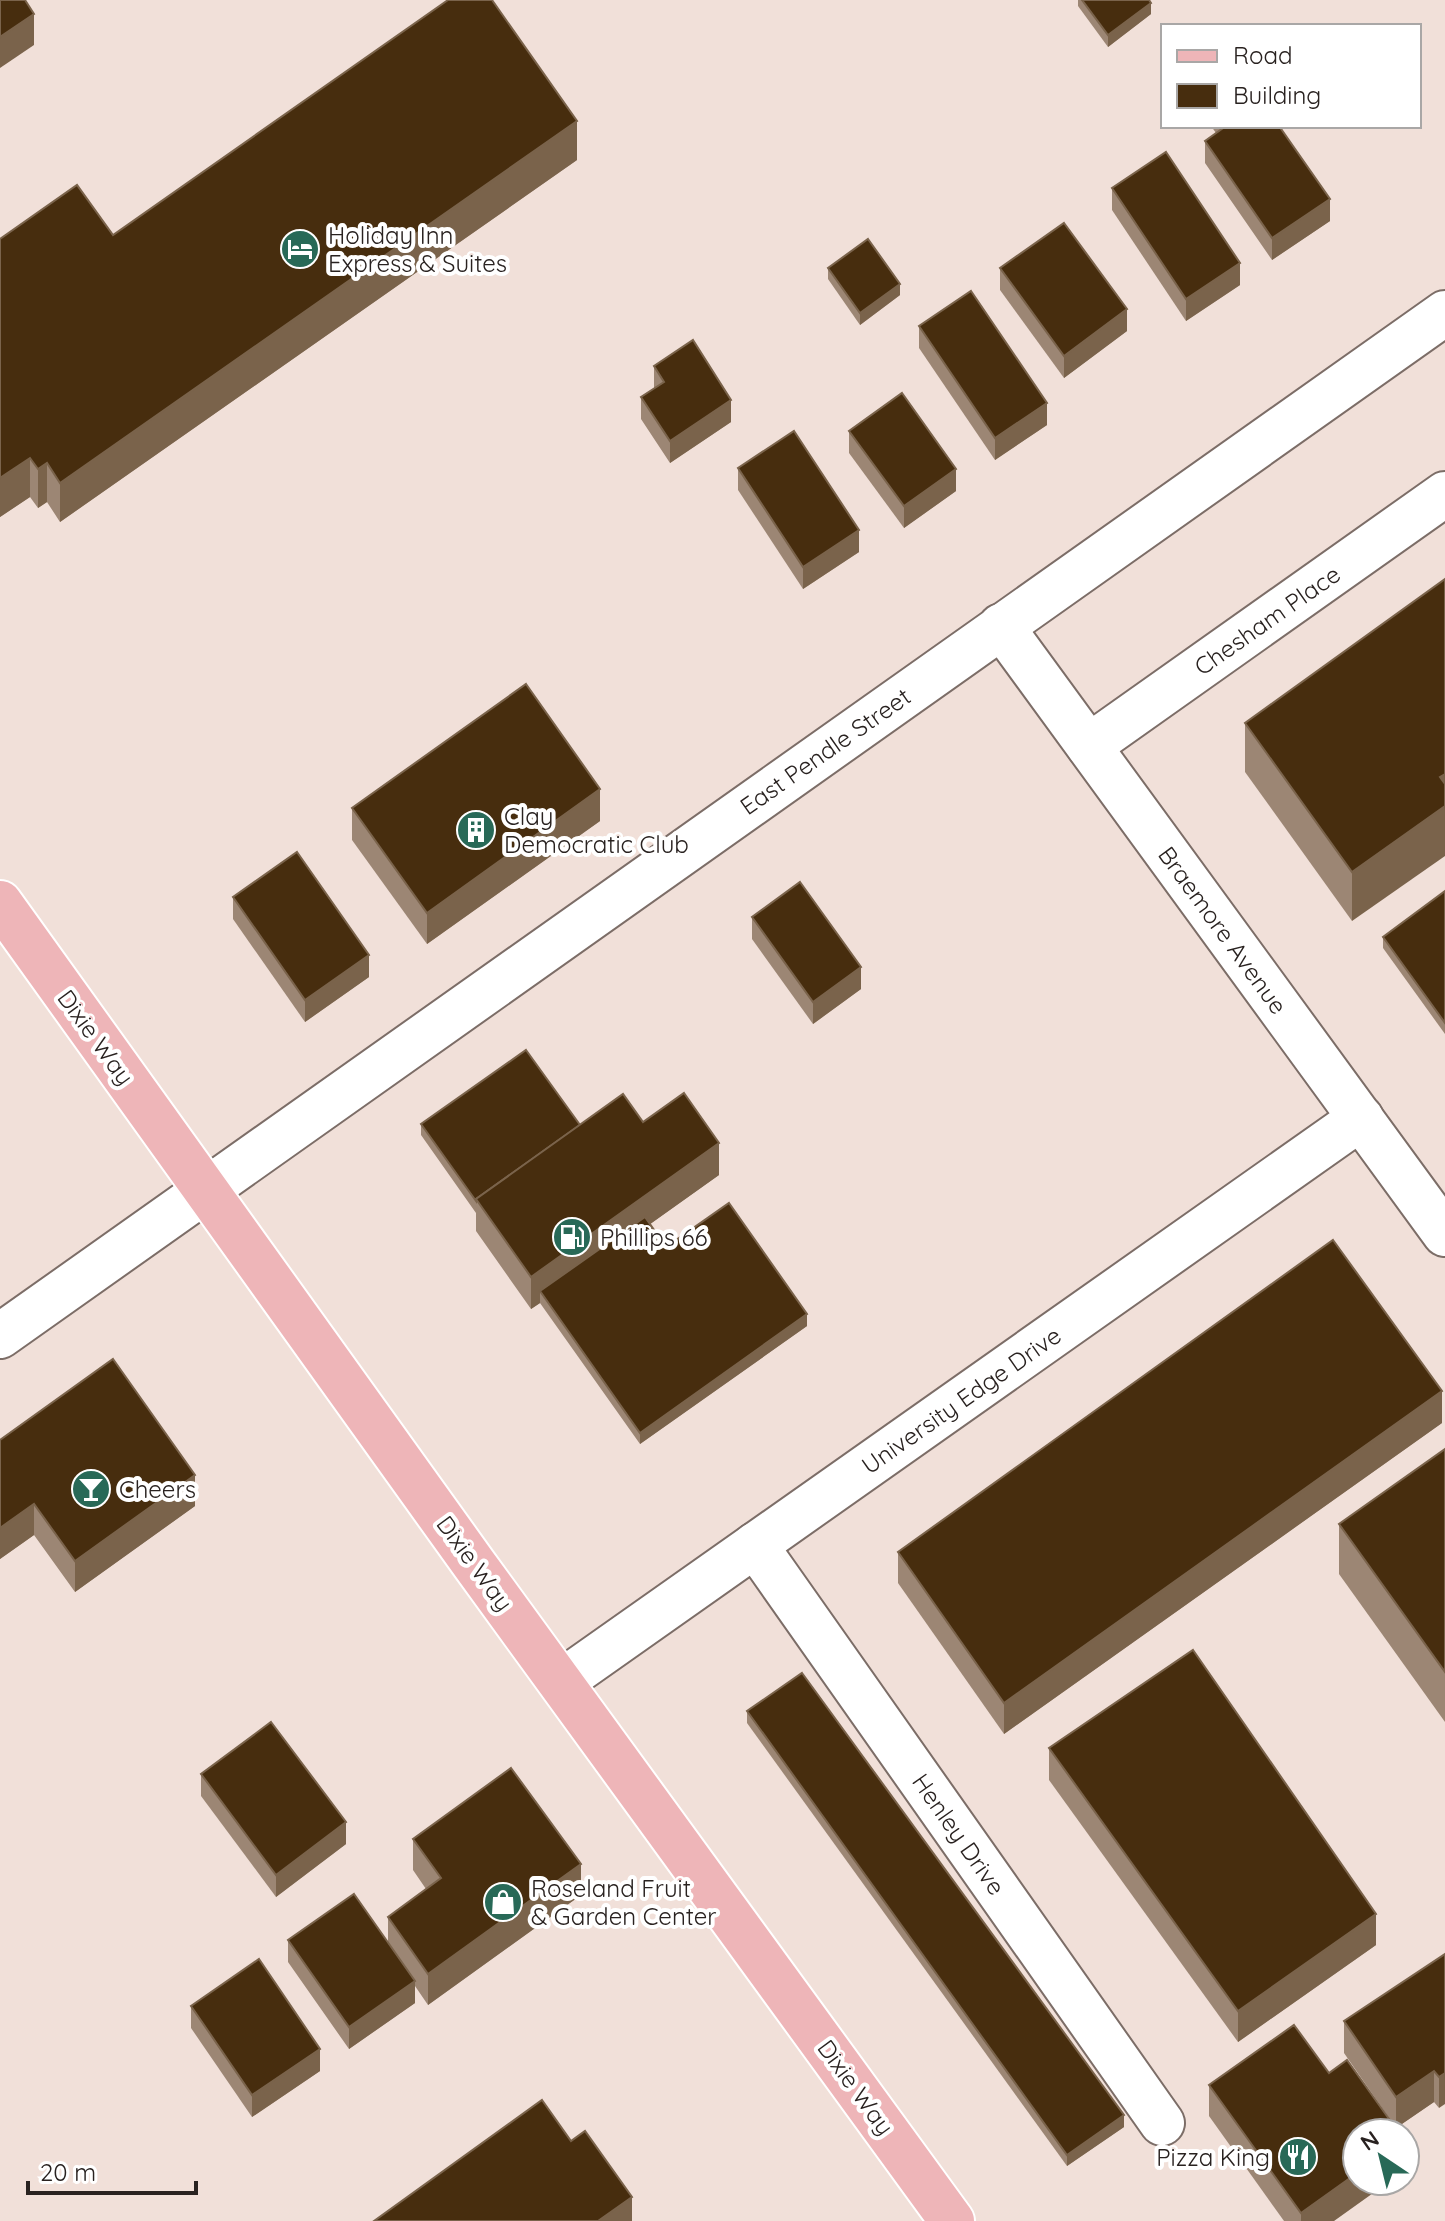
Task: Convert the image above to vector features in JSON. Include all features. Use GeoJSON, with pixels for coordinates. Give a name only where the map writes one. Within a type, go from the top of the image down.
{"type":"FeatureCollection","features":[{"type":"Feature","properties":{"kind":"main road","name":"Dixie Way"},"geometry":{"type":"LineString","coordinates":[[0,903],[952,2221]]}},
{"type":"Feature","properties":{"kind":"street","name":"East Pendle Street"},"geometry":{"type":"LineString","coordinates":[[0,1336],[1445,313]]}},
{"type":"Feature","properties":{"kind":"street","name":"Chesham Place"},"geometry":{"type":"LineString","coordinates":[[1089,746],[1445,494]]}},
{"type":"Feature","properties":{"kind":"street","name":"Braemore Avenue"},"geometry":{"type":"LineString","coordinates":[[1001,626],[1445,1234]]}},
{"type":"Feature","properties":{"kind":"street","name":"University Edge Drive"},"geometry":{"type":"LineString","coordinates":[[561,1682],[1361,1118]]}},
{"type":"Feature","properties":{"kind":"street","name":"Henley Drive"},"geometry":{"type":"LineString","coordinates":[[755,1545],[1162,2123]]}},
{"type":"Feature","properties":{"kind":"building"},"geometry":{"type":"Polygon","coordinates":[[[0,0],[25,0],[34,14],[0,37],[0,0]]]}},
{"type":"Feature","properties":{"kind":"building","name":"Holiday Inn Express & Suites"},"geometry":{"type":"Polygon","coordinates":[[[448,0],[492,0],[577,121],[60,483],[47,463],[38,469],[30,458],[0,478],[0,239],[77,185],[113,235],[448,0]]]}},
{"type":"Feature","properties":{"kind":"building"},"geometry":{"type":"Polygon","coordinates":[[[1082,0],[1149,0],[1151,3],[1108,35],[1082,0]]]}},
{"type":"Feature","properties":{"kind":"building"},"geometry":{"type":"Polygon","coordinates":[[[1223,128],[1280,128],[1330,199],[1272,238],[1205,141],[1223,128]]]}},
{"type":"Feature","properties":{"kind":"building"},"geometry":{"type":"Polygon","coordinates":[[[1166,152],[1240,263],[1186,299],[1112,188],[1166,152]]]}},
{"type":"Feature","properties":{"kind":"building"},"geometry":{"type":"Polygon","coordinates":[[[1064,223],[1127,309],[1064,356],[1000,268],[1064,223]]]}},
{"type":"Feature","properties":{"kind":"building"},"geometry":{"type":"Polygon","coordinates":[[[868,239],[900,284],[860,313],[828,268],[868,239]]]}},
{"type":"Feature","properties":{"kind":"building"},"geometry":{"type":"Polygon","coordinates":[[[971,291],[1047,403],[995,438],[919,326],[971,291]]]}},
{"type":"Feature","properties":{"kind":"building"},"geometry":{"type":"Polygon","coordinates":[[[693,340],[731,400],[670,441],[641,397],[664,382],[654,366],[693,340]]]}},
{"type":"Feature","properties":{"kind":"building"},"geometry":{"type":"Polygon","coordinates":[[[902,393],[956,469],[904,506],[849,431],[902,393]]]}},
{"type":"Feature","properties":{"kind":"building"},"geometry":{"type":"Polygon","coordinates":[[[794,431],[859,530],[803,567],[738,468],[794,431]]]}},
{"type":"Feature","properties":{"kind":"building"},"geometry":{"type":"Polygon","coordinates":[[[1445,579],[1445,774],[1440,777],[1445,784],[1445,806],[1352,872],[1245,723],[1445,579]]]}},
{"type":"Feature","properties":{"kind":"building","name":"Clay Democratic Club"},"geometry":{"type":"Polygon","coordinates":[[[526,684],[600,789],[427,913],[352,808],[526,684]]]}},
{"type":"Feature","properties":{"kind":"building"},"geometry":{"type":"Polygon","coordinates":[[[297,852],[369,955],[305,1000],[233,897],[297,852]]]}},
{"type":"Feature","properties":{"kind":"building"},"geometry":{"type":"Polygon","coordinates":[[[800,882],[861,967],[813,1002],[752,917],[800,882]]]}},
{"type":"Feature","properties":{"kind":"building"},"geometry":{"type":"Polygon","coordinates":[[[1445,891],[1445,1023],[1383,937],[1445,891]]]}},
{"type":"Feature","properties":{"kind":"building"},"geometry":{"type":"Polygon","coordinates":[[[526,1050],[580,1125],[476,1201],[421,1124],[526,1050]]]}},
{"type":"Feature","properties":{"kind":"building"},"geometry":{"type":"Polygon","coordinates":[[[684,1093],[719,1143],[531,1277],[476,1199],[623,1094],[643,1122],[684,1093]]]}},
{"type":"Feature","properties":{"kind":"building"},"geometry":{"type":"Polygon","coordinates":[[[729,1203],[807,1314],[640,1433],[540,1291],[645,1217],[666,1247],[729,1203]]]}},
{"type":"Feature","properties":{"kind":"building"},"geometry":{"type":"Polygon","coordinates":[[[1333,1240],[1442,1391],[1004,1703],[898,1552],[1333,1240]]]}},
{"type":"Feature","properties":{"kind":"building","name":"Cheers"},"geometry":{"type":"Polygon","coordinates":[[[113,1359],[195,1475],[75,1561],[34,1504],[0,1528],[0,1440],[113,1359]]]}},
{"type":"Feature","properties":{"kind":"building"},"geometry":{"type":"Polygon","coordinates":[[[1445,1449],[1445,1672],[1339,1524],[1445,1449]]]}},
{"type":"Feature","properties":{"kind":"building"},"geometry":{"type":"Polygon","coordinates":[[[1193,1650],[1376,1914],[1238,2011],[1049,1748],[1193,1650]]]}},
{"type":"Feature","properties":{"kind":"building"},"geometry":{"type":"Polygon","coordinates":[[[802,1673],[1124,2115],[1067,2155],[747,1711],[802,1673]]]}},
{"type":"Feature","properties":{"kind":"building"},"geometry":{"type":"Polygon","coordinates":[[[271,1722],[346,1822],[276,1875],[201,1774],[271,1722]]]}},
{"type":"Feature","properties":{"kind":"building","name":"Roseland Fruit & Garden Center"},"geometry":{"type":"Polygon","coordinates":[[[511,1768],[581,1864],[428,1974],[388,1917],[441,1878],[413,1839],[511,1768]]]}},
{"type":"Feature","properties":{"kind":"building"},"geometry":{"type":"Polygon","coordinates":[[[354,1894],[415,1981],[349,2027],[288,1940],[354,1894]]]}},
{"type":"Feature","properties":{"kind":"building"},"geometry":{"type":"Polygon","coordinates":[[[1445,1954],[1445,2073],[1439,2077],[1434,2071],[1396,2097],[1344,2021],[1445,1954]]]}},
{"type":"Feature","properties":{"kind":"building"},"geometry":{"type":"Polygon","coordinates":[[[259,1959],[320,2049],[252,2095],[191,2006],[259,1959]]]}},
{"type":"Feature","properties":{"kind":"building","name":"Pizza King"},"geometry":{"type":"Polygon","coordinates":[[[1294,2025],[1329,2073],[1347,2060],[1388,2117],[1341,2117],[1341,2184],[1301,2213],[1209,2085],[1294,2025]]]}},
{"type":"Feature","properties":{"kind":"building"},"geometry":{"type":"Polygon","coordinates":[[[542,2100],[571,2141],[585,2131],[632,2197],[598,2221],[374,2221],[542,2100]]]}},
{"type":"Feature","properties":{"kind":"place","name":"Holiday Inn Express & Suites"},"geometry":{"type":"Point","coordinates":[300,249]}},
{"type":"Feature","properties":{"kind":"place","name":"Clay Democratic Club"},"geometry":{"type":"Point","coordinates":[476,830]}},
{"type":"Feature","properties":{"kind":"place","name":"Phillips 66"},"geometry":{"type":"Point","coordinates":[572,1237]}},
{"type":"Feature","properties":{"kind":"place","name":"Cheers"},"geometry":{"type":"Point","coordinates":[91,1489]}},
{"type":"Feature","properties":{"kind":"place","name":"Roseland Fruit & Garden Center"},"geometry":{"type":"Point","coordinates":[503,1902]}},
{"type":"Feature","properties":{"kind":"place","name":"Pizza King"},"geometry":{"type":"Point","coordinates":[1298,2157]}}]}
